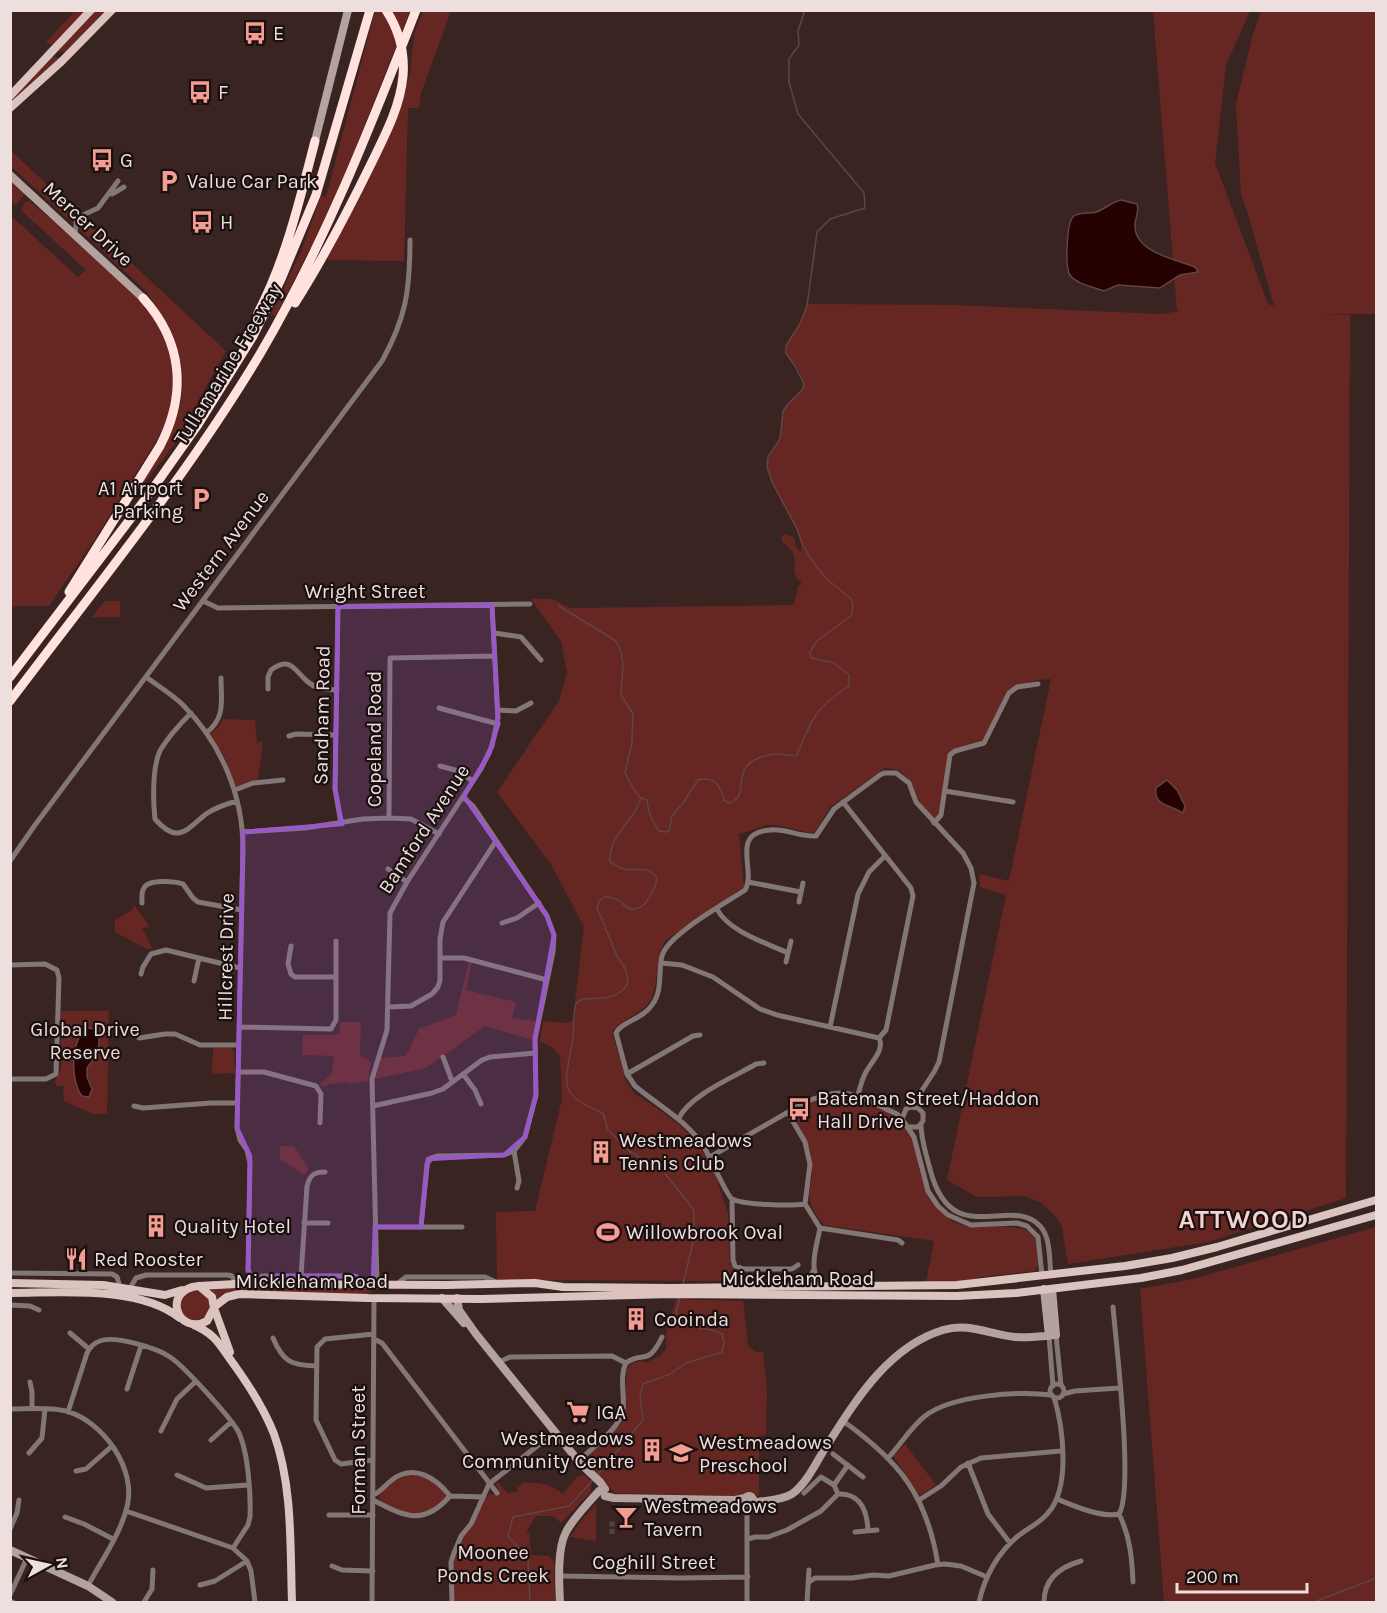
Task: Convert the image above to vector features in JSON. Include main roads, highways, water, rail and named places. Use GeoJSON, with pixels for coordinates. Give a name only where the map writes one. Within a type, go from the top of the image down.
{"type":"FeatureCollection","features":[{"type":"Feature","properties":{"kind":"highway","name":"Tullamarine Freeway"},"geometry":{"type":"LineString","coordinates":[[10,677],[147,497],[197,426],[253,336],[302,232],[331,149],[369,10]]}},
{"type":"Feature","properties":{"kind":"highway"},"geometry":{"type":"LineString","coordinates":[[273,331],[280,327],[325,253],[393,117],[402,86],[404,63],[398,34],[386,10]]}},
{"type":"Feature","properties":{"kind":"highway","name":"Tullamarine Freeway"},"geometry":{"type":"LineString","coordinates":[[10,701],[184,469],[236,392],[273,331],[328,225],[416,10]]}},
{"type":"Feature","properties":{"kind":"highway"},"geometry":{"type":"LineString","coordinates":[[197,426],[242,345],[273,279],[296,215],[315,141]]}},
{"type":"Feature","properties":{"kind":"highway"},"geometry":{"type":"LineString","coordinates":[[44,632],[155,453],[172,419],[177,401],[178,382],[175,355],[159,318],[143,298]]}},
{"type":"Feature","properties":{"kind":"main road"},"geometry":{"type":"LineString","coordinates":[[10,96],[91,10]]}},
{"type":"Feature","properties":{"kind":"main road"},"geometry":{"type":"LineString","coordinates":[[10,108],[63,61],[112,10]]}},
{"type":"Feature","properties":{"kind":"main road","name":"Mickleham Road"},"geometry":{"type":"LineString","coordinates":[[694,1291],[740,1288],[957,1285],[1148,1262],[1181,1256],[1377,1200]]}},
{"type":"Feature","properties":{"kind":"main road","name":"Mickleham Road"},"geometry":{"type":"LineString","coordinates":[[199,1286],[259,1281],[365,1284],[376,1281],[395,1285],[535,1283],[563,1287],[612,1287],[671,1291],[957,1296],[1033,1291],[1141,1278],[1195,1267],[1377,1215]]}},
{"type":"Feature","properties":{"kind":"main road"},"geometry":{"type":"LineString","coordinates":[[1047,1275],[1048,1289]]}},
{"type":"Feature","properties":{"kind":"main road"},"geometry":{"type":"LineString","coordinates":[[371,1298],[376,1291],[376,1281]]}},
{"type":"Feature","properties":{"kind":"main road"},"geometry":{"type":"LineString","coordinates":[[376,1281],[380,1291],[409,1298]]}},
{"type":"Feature","properties":{"kind":"main road"},"geometry":{"type":"LineString","coordinates":[[10,1283],[120,1287],[168,1295],[199,1286],[212,1297],[226,1345],[240,1373]]}},
{"type":"Feature","properties":{"kind":"main road"},"geometry":{"type":"LineString","coordinates":[[535,1283],[538,1293],[552,1298]]}},
{"type":"Feature","properties":{"kind":"main road"},"geometry":{"type":"LineString","coordinates":[[527,1298],[532,1293],[535,1283]]}},
{"type":"Feature","properties":{"kind":"main road"},"geometry":{"type":"LineString","coordinates":[[454,1285],[454,1298]]}},
{"type":"Feature","properties":{"kind":"main road"},"geometry":{"type":"LineString","coordinates":[[612,1287],[617,1296]]}},
{"type":"Feature","properties":{"kind":"main road"},"geometry":{"type":"LineString","coordinates":[[182,1320],[176,1309],[176,1303],[178,1297],[186,1289]]}},
{"type":"Feature","properties":{"kind":"main road","name":"Mickleham Road"},"geometry":{"type":"LineString","coordinates":[[214,1307],[235,1294],[481,1299],[617,1296],[671,1291]]}},
{"type":"Feature","properties":{"kind":"main road"},"geometry":{"type":"LineString","coordinates":[[10,1293],[120,1295],[161,1307],[213,1335],[258,1401],[269,1422],[282,1460],[287,1499],[292,1602]]}},
{"type":"Feature","properties":{"kind":"main road"},"geometry":{"type":"LineString","coordinates":[[192,1324],[207,1321],[214,1307]]}},
{"type":"Feature","properties":{"kind":"waterway","name":"Moonee Ponds Creek"},"geometry":{"type":"LineString","coordinates":[[683,1284],[694,1238],[694,1210],[663,1171],[629,1151],[608,1130],[603,1113],[576,1099],[570,1092],[567,1075],[576,1004],[580,1000],[607,998],[615,995],[622,991],[628,983],[626,970],[617,956],[597,908],[600,900],[606,896],[618,900],[626,907],[636,909],[649,898],[656,883],[657,878],[649,871],[624,869],[610,862],[611,848],[641,798],[647,800],[651,817],[659,831],[666,832],[669,831],[672,816],[698,780],[708,779],[716,783],[724,800],[729,803],[735,800],[740,792],[744,771],[750,763],[770,755],[797,755],[816,715],[829,701],[849,686],[849,675],[834,663],[811,658],[810,652],[817,641],[852,615],[853,603],[814,564],[772,482],[767,467],[768,457],[780,439],[783,411],[803,389],[804,384],[786,353],[786,346],[800,324],[807,306],[817,232],[830,219],[865,208],[864,193],[798,114],[789,82],[789,59],[799,45],[798,31],[805,10]]}},
{"type":"Feature","properties":{"kind":"waterway"},"geometry":{"type":"LineString","coordinates":[[559,606],[616,641],[621,651],[623,666],[621,695],[633,714],[632,742],[625,773],[640,797]]}},
{"type":"Feature","properties":{"kind":"waterway","name":"Moonee Ponds Creek"},"geometry":{"type":"LineString","coordinates":[[598,1474],[643,1420],[640,1397],[643,1384],[670,1374],[686,1363],[722,1352],[724,1343],[722,1334],[679,1322],[676,1312],[680,1297]]}},
{"type":"Feature","properties":{"kind":"waterway","name":"Moonee Ponds Creek"},"geometry":{"type":"LineString","coordinates":[[530,1602],[528,1558],[508,1536],[513,1517],[569,1506],[593,1480]]}},
{"type":"Feature","properties":{"kind":"waterway"},"geometry":{"type":"LineString","coordinates":[[1314,1602],[1376,1578]]}},
{"type":"Feature","properties":{"kind":"tunnel"},"geometry":{"type":"LineString","coordinates":[[612,1519],[612,1534]]}},
{"type":"Feature","properties":{"kind":"place","name":"E"},"geometry":{"type":"Point","coordinates":[255,33]}},
{"type":"Feature","properties":{"kind":"place","name":"F"},"geometry":{"type":"Point","coordinates":[200,92]}},
{"type":"Feature","properties":{"kind":"place","name":"G"},"geometry":{"type":"Point","coordinates":[102,160]}},
{"type":"Feature","properties":{"kind":"place","name":"Value Car Park"},"geometry":{"type":"Point","coordinates":[169,181]}},
{"type":"Feature","properties":{"kind":"place","name":"H"},"geometry":{"type":"Point","coordinates":[202,222]}},
{"type":"Feature","properties":{"kind":"place","name":"A1 Airport Parking"},"geometry":{"type":"Point","coordinates":[201,499]}},
{"type":"Feature","properties":{"kind":"place","name":"Bateman Street/Haddon Hall Drive"},"geometry":{"type":"Point","coordinates":[799,1109]}},
{"type":"Feature","properties":{"kind":"place","name":"Westmeadows Tennis Club"},"geometry":{"type":"Point","coordinates":[601,1152]}},
{"type":"Feature","properties":{"kind":"place","name":"Quality Hotel"},"geometry":{"type":"Point","coordinates":[156,1226]}},
{"type":"Feature","properties":{"kind":"place","name":"Willowbrook Oval"},"geometry":{"type":"Point","coordinates":[608,1232]}},
{"type":"Feature","properties":{"kind":"place","name":"Red Rooster"},"geometry":{"type":"Point","coordinates":[76,1259]}},
{"type":"Feature","properties":{"kind":"place","name":"Cooinda"},"geometry":{"type":"Point","coordinates":[636,1319]}},
{"type":"Feature","properties":{"kind":"place","name":"IGA"},"geometry":{"type":"Point","coordinates":[578,1412]}},
{"type":"Feature","properties":{"kind":"place","name":"Westmeadows Community Centre"},"geometry":{"type":"Point","coordinates":[652,1450]}},
{"type":"Feature","properties":{"kind":"place","name":"Westmeadows Preschool"},"geometry":{"type":"Point","coordinates":[681,1453]}},
{"type":"Feature","properties":{"kind":"place","name":"Westmeadows Tavern"},"geometry":{"type":"Point","coordinates":[626,1517]}},
{"type":"Feature","properties":{"kind":"district","name":"ATTWOOD"},"geometry":{"type":"Point","coordinates":[1244,1219]}},
{"type":"Feature","properties":{"kind":"park label","name":"Global Drive Reserve"},"geometry":{"type":"Point","coordinates":[85,1040]}}]}
